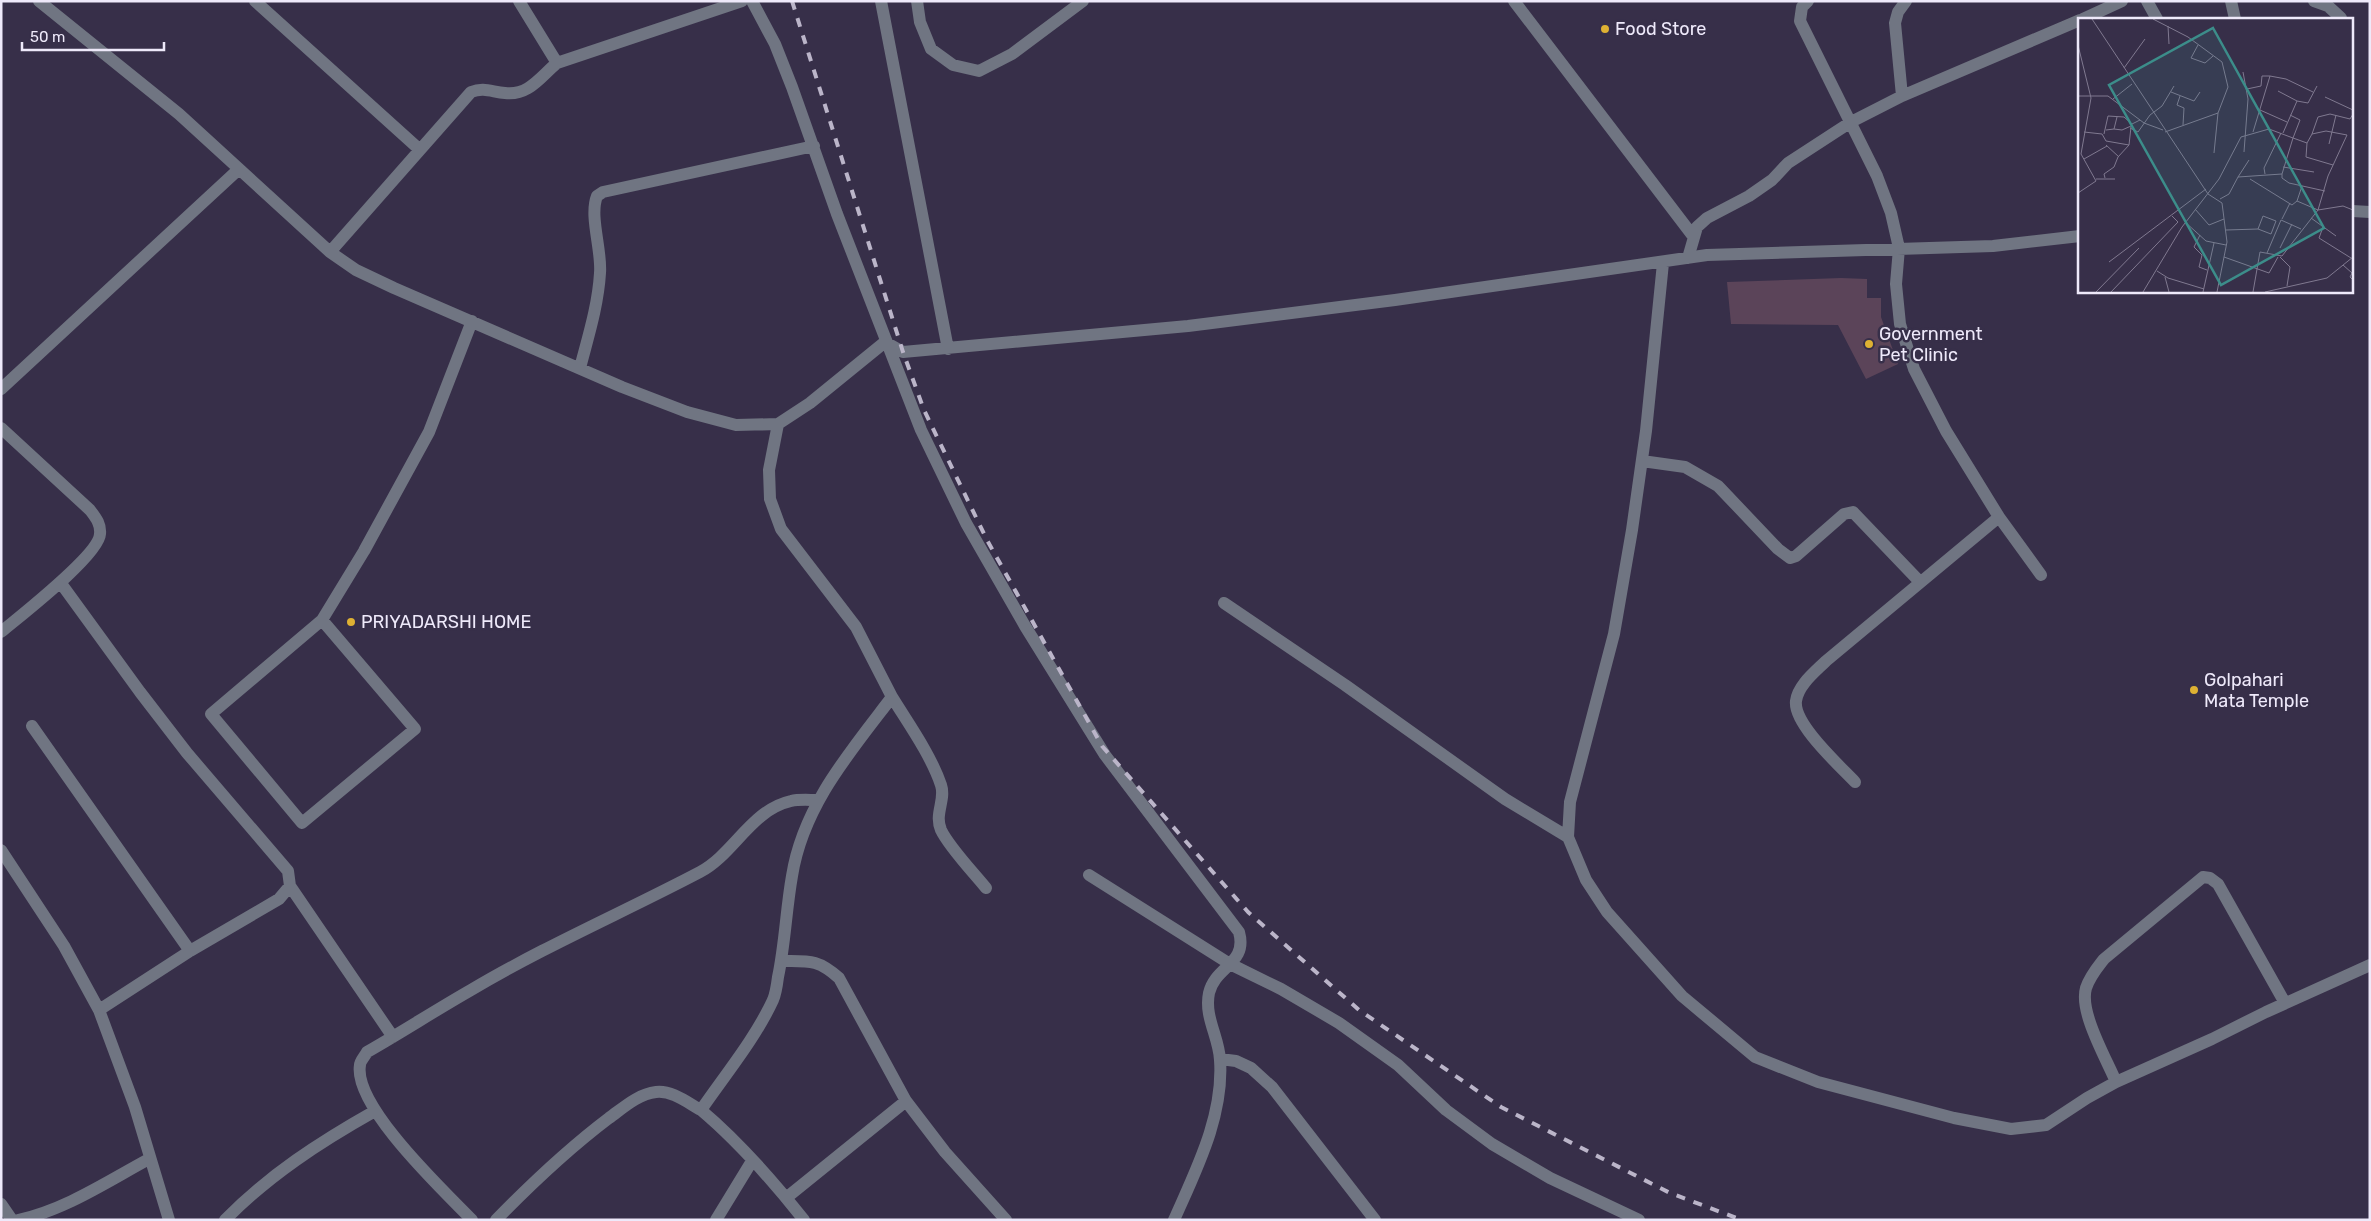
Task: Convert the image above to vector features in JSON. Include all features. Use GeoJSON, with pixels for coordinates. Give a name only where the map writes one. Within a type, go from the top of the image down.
{"type":"FeatureCollection","features":[{"type":"Feature","properties":{"kind":"street"},"geometry":{"type":"LineString","coordinates":[[39,1],[179,114],[330,252],[356,270],[580,368],[687,412],[736,425],[778,424],[810,403],[885,342]]}},
{"type":"Feature","properties":{"kind":"street"},"geometry":{"type":"LineString","coordinates":[[255,1],[420,150]]}},
{"type":"Feature","properties":{"kind":"street"},"geometry":{"type":"LineString","coordinates":[[519,1],[557,63]]}},
{"type":"Feature","properties":{"kind":"street"},"geometry":{"type":"LineString","coordinates":[[330,252],[472,92],[480,89],[508,94],[520,91],[534,86],[557,63],[742,1]]}},
{"type":"Feature","properties":{"kind":"street"},"geometry":{"type":"LineString","coordinates":[[752,1],[775,44],[885,342],[921,430],[962,514],[1025,626],[1105,755],[1239,932],[1242,943],[1239,954],[1219,974],[1209,991],[1208,1008],[1220,1059],[1213,1122],[1200,1160],[1174,1220]]}},
{"type":"Feature","properties":{"kind":"street"},"geometry":{"type":"LineString","coordinates":[[881,1],[948,349]]}},
{"type":"Feature","properties":{"kind":"street"},"geometry":{"type":"LineString","coordinates":[[917,1],[920,22],[931,49],[953,65],[979,71],[1012,54],[1083,1]]}},
{"type":"Feature","properties":{"kind":"street"},"geometry":{"type":"LineString","coordinates":[[1514,1],[1693,236]]}},
{"type":"Feature","properties":{"kind":"street"},"geometry":{"type":"LineString","coordinates":[[1808,1],[1802,7],[1800,21],[1877,176],[1891,213],[1899,248],[1896,284],[1900,324],[1914,370],[1946,431],[1999,517],[2041,575]]}},
{"type":"Feature","properties":{"kind":"street"},"geometry":{"type":"LineString","coordinates":[[1902,96],[1895,23],[1896,6],[1906,1]]}},
{"type":"Feature","properties":{"kind":"street"},"geometry":{"type":"LineString","coordinates":[[2083,18],[2122,1]]}},
{"type":"Feature","properties":{"kind":"street"},"geometry":{"type":"LineString","coordinates":[[2147,1],[2157,18]]}},
{"type":"Feature","properties":{"kind":"street"},"geometry":{"type":"LineString","coordinates":[[2231,1],[2235,18]]}},
{"type":"Feature","properties":{"kind":"street"},"geometry":{"type":"LineString","coordinates":[[2314,1],[2328,6],[2341,18]]}},
{"type":"Feature","properties":{"kind":"street"},"geometry":{"type":"LineString","coordinates":[[1688,258],[1697,227],[1707,218],[1749,196],[1772,180],[1788,163],[1851,122],[1902,96],[2078,20]]}},
{"type":"Feature","properties":{"kind":"street"},"geometry":{"type":"LineString","coordinates":[[580,368],[596,309],[601,271],[595,208],[597,196],[603,192],[814,146]]}},
{"type":"Feature","properties":{"kind":"street"},"geometry":{"type":"LineString","coordinates":[[1,389],[239,169]]}},
{"type":"Feature","properties":{"kind":"street"},"geometry":{"type":"LineString","coordinates":[[2354,211],[2370,212]]}},
{"type":"Feature","properties":{"kind":"street"},"geometry":{"type":"LineString","coordinates":[[885,342],[903,352],[1188,326],[1663,263],[1707,255],[1993,246],[2078,236]]}},
{"type":"Feature","properties":{"kind":"street"},"geometry":{"type":"LineString","coordinates":[[1663,263],[1642,460],[1632,530],[1614,634],[1570,802],[1568,837],[1586,880],[1607,912],[1682,996],[1755,1057],[1818,1082],[1954,1118],[2011,1129],[2046,1125],[2087,1098],[2116,1082],[2370,965]]}},
{"type":"Feature","properties":{"kind":"street"},"geometry":{"type":"LineString","coordinates":[[322,620],[415,729],[302,823],[211,714],[322,620],[364,551],[430,432],[472,321]]}},
{"type":"Feature","properties":{"kind":"street"},"geometry":{"type":"LineString","coordinates":[[778,424],[769,470],[770,499],[782,529],[856,627],[892,697],[922,746],[941,784],[943,794],[938,814],[942,832],[986,888]]}},
{"type":"Feature","properties":{"kind":"street"},"geometry":{"type":"LineString","coordinates":[[1,428],[90,510],[99,521],[100,536],[92,552],[1,632]]}},
{"type":"Feature","properties":{"kind":"street"},"geometry":{"type":"LineString","coordinates":[[1642,460],[1685,467],[1718,486],[1778,549],[1790,558],[1796,556],[1844,514],[1853,512],[1920,582]]}},
{"type":"Feature","properties":{"kind":"street"},"geometry":{"type":"LineString","coordinates":[[1855,782],[1806,728],[1798,714],[1796,701],[1804,684],[1826,661],[1999,517]]}},
{"type":"Feature","properties":{"kind":"street"},"geometry":{"type":"LineString","coordinates":[[60,582],[163,723],[288,871],[290,886],[393,1037]]}},
{"type":"Feature","properties":{"kind":"street"},"geometry":{"type":"LineString","coordinates":[[1224,603],[1345,685],[1505,799],[1568,837]]}},
{"type":"Feature","properties":{"kind":"street"},"geometry":{"type":"LineString","coordinates":[[701,1110],[756,1030],[774,998],[782,961],[792,875],[802,836],[817,800],[892,697]]}},
{"type":"Feature","properties":{"kind":"street"},"geometry":{"type":"LineString","coordinates":[[32,726],[190,951]]}},
{"type":"Feature","properties":{"kind":"street"},"geometry":{"type":"LineString","coordinates":[[472,1220],[412,1157],[374,1111],[360,1079],[360,1064],[367,1052],[471,989],[608,917],[702,871],[722,856],[754,822],[773,807],[792,800],[817,800]]}},
{"type":"Feature","properties":{"kind":"street"},"geometry":{"type":"LineString","coordinates":[[1,850],[64,946],[99,1010],[136,1107],[149,1159],[169,1220]]}},
{"type":"Feature","properties":{"kind":"street"},"geometry":{"type":"LineString","coordinates":[[1089,875],[1230,964],[1281,989],[1339,1023],[1398,1065],[1446,1110],[1492,1144],[1550,1178],[1639,1220]]}},
{"type":"Feature","properties":{"kind":"street"},"geometry":{"type":"LineString","coordinates":[[2116,1082],[2085,1009],[2085,990],[2092,974],[2104,959],[2203,877],[2210,878],[2218,884],[2284,1003]]}},
{"type":"Feature","properties":{"kind":"street"},"geometry":{"type":"LineString","coordinates":[[99,1010],[190,951],[279,899],[290,886]]}},
{"type":"Feature","properties":{"kind":"street"},"geometry":{"type":"LineString","coordinates":[[782,961],[810,961],[826,966],[839,978],[906,1101],[945,1152],[1006,1220]]}},
{"type":"Feature","properties":{"kind":"street"},"geometry":{"type":"LineString","coordinates":[[1220,1059],[1236,1061],[1251,1068],[1272,1087],[1375,1220]]}},
{"type":"Feature","properties":{"kind":"street"},"geometry":{"type":"LineString","coordinates":[[496,1220],[538,1177],[582,1138],[639,1097],[656,1092],[674,1095],[701,1110],[752,1161],[804,1220]]}},
{"type":"Feature","properties":{"kind":"street"},"geometry":{"type":"LineString","coordinates":[[786,1198],[906,1101]]}},
{"type":"Feature","properties":{"kind":"street"},"geometry":{"type":"LineString","coordinates":[[224,1220],[275,1174],[330,1136],[374,1111]]}},
{"type":"Feature","properties":{"kind":"street"},"geometry":{"type":"LineString","coordinates":[[18,1220],[35,1216],[73,1200],[149,1159]]}},
{"type":"Feature","properties":{"kind":"street"},"geometry":{"type":"LineString","coordinates":[[716,1220],[752,1161]]}},
{"type":"Feature","properties":{"kind":"street"},"geometry":{"type":"LineString","coordinates":[[1,1204],[12,1220]]}},
{"type":"Feature","properties":{"kind":"building","name":"Government Pet Clinic"},"geometry":{"type":"Polygon","coordinates":[[[1841,278],[1867,279],[1867,298],[1881,298],[1881,317],[1898,364],[1866,379],[1838,325],[1731,324],[1727,282],[1841,278]]]}},
{"type":"Feature","properties":{"kind":"railway"},"geometry":{"type":"LineString","coordinates":[[792,1],[903,352],[924,410],[987,540],[1102,746],[1248,912],[1359,1010],[1501,1107],[1670,1193],[1742,1220]]}},
{"type":"Feature","properties":{"kind":"place","name":"Food Store"},"geometry":{"type":"Point","coordinates":[1605,29]}},
{"type":"Feature","properties":{"kind":"place","name":"Government Pet Clinic"},"geometry":{"type":"Point","coordinates":[1869,344]}},
{"type":"Feature","properties":{"kind":"place","name":"PRIYADARSHI HOME"},"geometry":{"type":"Point","coordinates":[351,622]}},
{"type":"Feature","properties":{"kind":"place","name":"Golpahari Mata Temple"},"geometry":{"type":"Point","coordinates":[2194,690]}}]}
